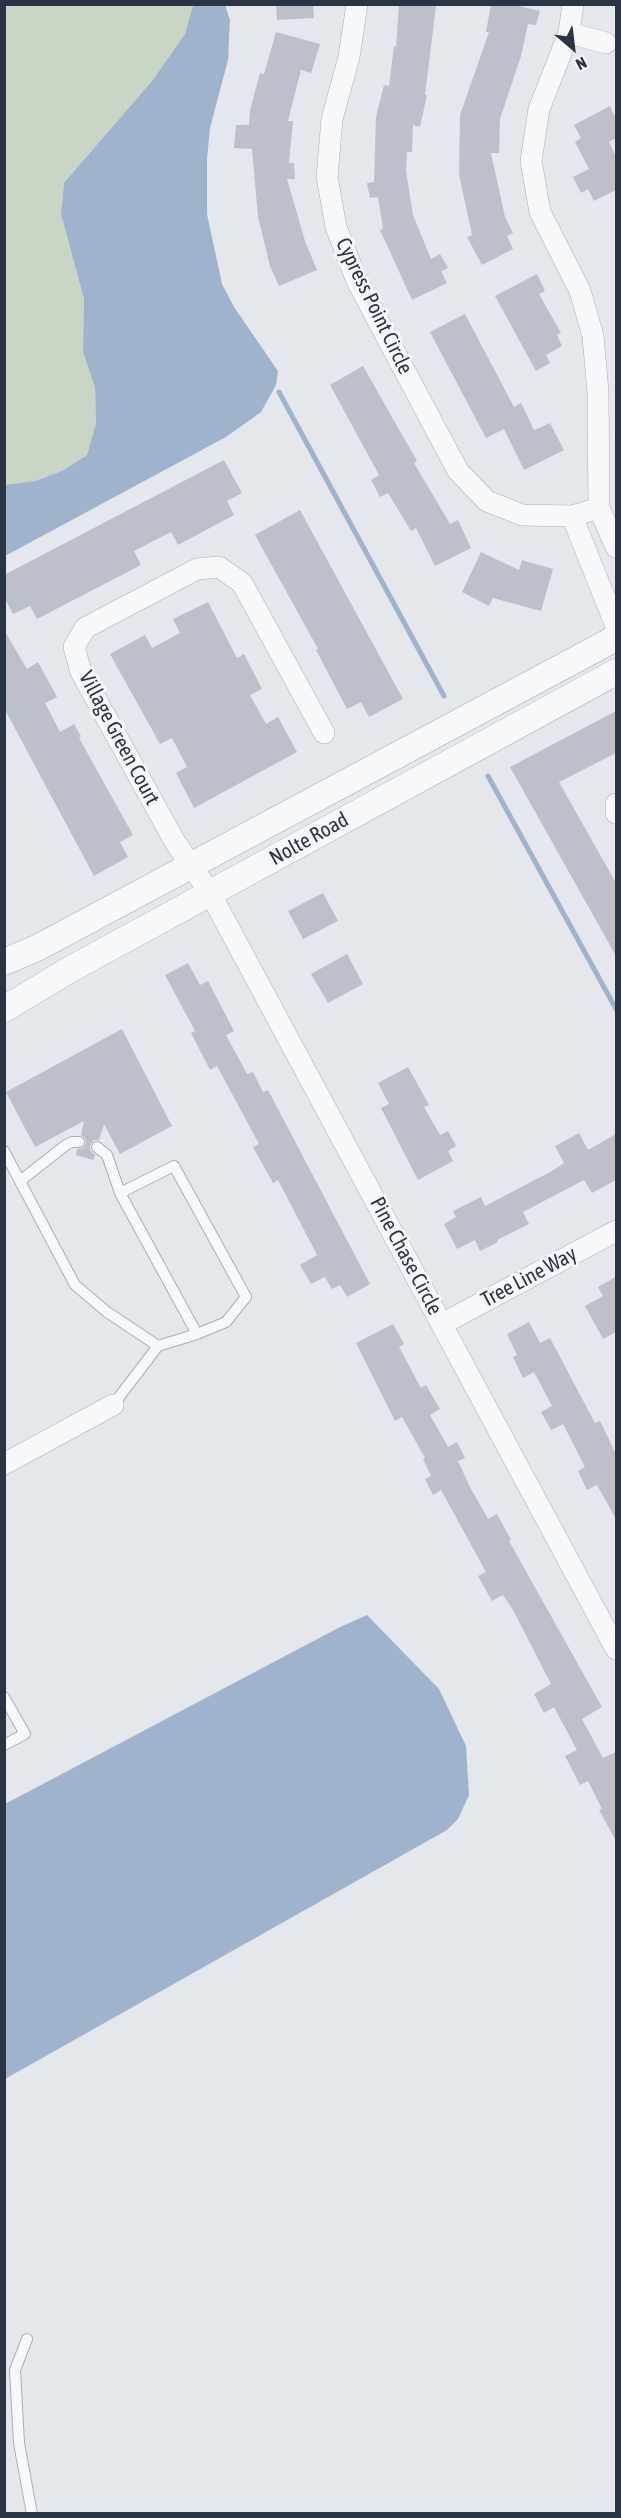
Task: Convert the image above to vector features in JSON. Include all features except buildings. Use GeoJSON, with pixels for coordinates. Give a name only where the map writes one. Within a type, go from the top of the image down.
{"type":"FeatureCollection","features":[{"type":"Feature","properties":{"kind":"street","name":"Cypress Point Circle"},"geometry":{"type":"LineString","coordinates":[[357,4],[349,57],[332,119],[327,177],[336,227],[357,281],[458,471],[487,501],[522,515],[584,513]]}},
{"type":"Feature","properties":{"kind":"street"},"geometry":{"type":"LineString","coordinates":[[573,4],[568,33],[538,109],[531,161],[540,212],[580,291],[593,336],[598,392],[584,513],[616,626]]}},
{"type":"Feature","properties":{"kind":"street"},"geometry":{"type":"LineString","coordinates":[[568,33],[606,43]]}},
{"type":"Feature","properties":{"kind":"street"},"geometry":{"type":"LineString","coordinates":[[584,513],[616,547]]}},
{"type":"Feature","properties":{"kind":"street"},"geometry":{"type":"LineString","coordinates":[[584,513],[616,600]]}},
{"type":"Feature","properties":{"kind":"street","name":"Village Green Court"},"geometry":{"type":"LineString","coordinates":[[191,866],[175,842],[81,672],[74,647],[85,628],[197,569],[219,567],[242,583],[324,734]]}},
{"type":"Feature","properties":{"kind":"street","name":"Nolte Road"},"geometry":{"type":"LineString","coordinates":[[4,962],[39,947],[616,638]]}},
{"type":"Feature","properties":{"kind":"street"},"geometry":{"type":"LineString","coordinates":[[515,726],[525,705],[616,657]]}},
{"type":"Feature","properties":{"kind":"street","name":"Nolte Road"},"geometry":{"type":"LineString","coordinates":[[4,1009],[69,970],[616,672]]}},
{"type":"Feature","properties":{"kind":"street"},"geometry":{"type":"LineString","coordinates":[[616,804],[616,813]]}},
{"type":"Feature","properties":{"kind":"street","name":"Pine Chase Circle"},"geometry":{"type":"LineString","coordinates":[[191,866],[210,893],[616,1649]]}},
{"type":"Feature","properties":{"kind":"street","name":"Tree Line Way"},"geometry":{"type":"LineString","coordinates":[[442,1324],[616,1231]]}},
{"type":"Feature","properties":{"kind":"street"},"geometry":{"type":"LineString","coordinates":[[4,1464],[113,1405]]}},
{"type":"Feature","properties":{"kind":"lane"},"geometry":{"type":"LineString","coordinates":[[21,1181],[66,1145],[79,1142]]}},
{"type":"Feature","properties":{"kind":"lane"},"geometry":{"type":"LineString","coordinates":[[97,1147],[107,1155],[120,1193],[197,1334]]}},
{"type":"Feature","properties":{"kind":"lane"},"geometry":{"type":"LineString","coordinates":[[4,1151],[75,1285],[108,1312],[158,1346]]}},
{"type":"Feature","properties":{"kind":"lane"},"geometry":{"type":"LineString","coordinates":[[113,1405],[158,1346],[226,1322],[246,1297],[174,1166],[120,1193]]}},
{"type":"Feature","properties":{"kind":"lane"},"geometry":{"type":"LineString","coordinates":[[4,1697],[25,1734],[4,1745]]}},
{"type":"Feature","properties":{"kind":"lane"},"geometry":{"type":"LineString","coordinates":[[27,2339],[15,2370],[20,2443],[32,2514]]}},
{"type":"Feature","properties":{"kind":"green space"},"geometry":{"type":"Polygon","coordinates":[[[4,5],[193,5],[185,34],[152,81],[64,184],[61,214],[84,299],[83,352],[95,388],[96,423],[87,455],[64,470],[35,481],[5,485],[4,5]]]}},
{"type":"Feature","properties":{"kind":"water"},"geometry":{"type":"Polygon","coordinates":[[[193,5],[225,5],[230,20],[228,60],[210,128],[207,159],[207,214],[222,284],[234,307],[278,371],[276,385],[261,412],[226,437],[5,556],[5,485],[35,481],[64,470],[87,455],[96,423],[95,388],[83,352],[84,299],[61,214],[64,183],[152,81],[185,34],[193,5]]]}},
{"type":"Feature","properties":{"kind":"water"},"geometry":{"type":"Polygon","coordinates":[[[367,1615],[439,1689],[466,1746],[469,1795],[458,1819],[447,1830],[5,2079],[5,1804],[340,1627],[367,1615]]]}},
{"type":"Feature","properties":{"kind":"waterway"},"geometry":{"type":"LineString","coordinates":[[279,392],[444,696]]}},
{"type":"Feature","properties":{"kind":"waterway"},"geometry":{"type":"LineString","coordinates":[[488,776],[616,1009]]}}]}
